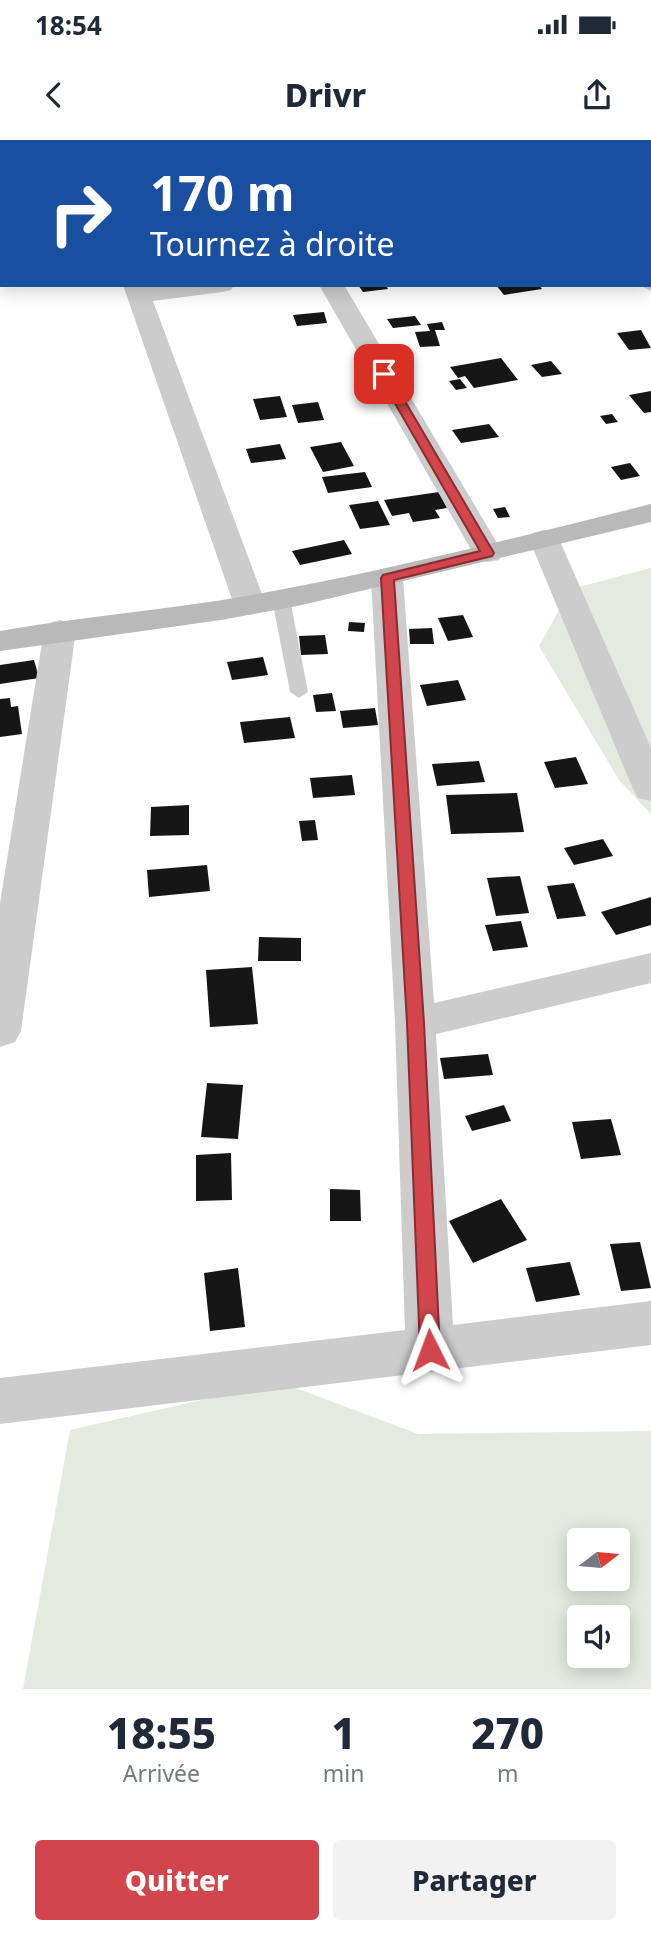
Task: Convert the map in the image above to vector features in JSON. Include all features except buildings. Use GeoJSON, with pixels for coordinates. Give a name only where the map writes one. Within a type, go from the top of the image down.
{"type":"FeatureCollection","features":[{"type":"Feature","properties":{"kind":"street"},"geometry":{"type":"LineString","coordinates":[[188,287],[137,290],[250,605]]}},
{"type":"Feature","properties":{"kind":"street"},"geometry":{"type":"LineString","coordinates":[[332,287],[488,553]]}},
{"type":"Feature","properties":{"kind":"street"},"geometry":{"type":"LineString","coordinates":[[0,641],[281,599],[387,578],[651,513]]}},
{"type":"Feature","properties":{"kind":"street"},"geometry":{"type":"LineString","coordinates":[[544,540],[651,789]]}},
{"type":"Feature","properties":{"kind":"street"},"geometry":{"type":"LineString","coordinates":[[387,578],[415,1023],[430,1350]]}},
{"type":"Feature","properties":{"kind":"street"},"geometry":{"type":"LineString","coordinates":[[0,1031],[60,630]]}},
{"type":"Feature","properties":{"kind":"street"},"geometry":{"type":"LineString","coordinates":[[415,1023],[651,968]]}},
{"type":"Feature","properties":{"kind":"street"},"geometry":{"type":"LineString","coordinates":[[0,1401],[651,1323]]}},
{"type":"Feature","properties":{"kind":"lane"},"geometry":{"type":"LineString","coordinates":[[281,599],[299,692]]}},
{"type":"Feature","properties":{"kind":"shaded area"},"geometry":{"type":"Polygon","coordinates":[[[651,568],[651,814],[619,780],[539,646],[571,589],[651,568]]]}},
{"type":"Feature","properties":{"kind":"shaded area"},"geometry":{"type":"Polygon","coordinates":[[[280,1382],[418,1434],[651,1431],[651,1689],[23,1689],[70,1430],[280,1382]]]}},
{"type":"Feature","properties":{"kind":"route"},"geometry":{"type":"LineString","coordinates":[[384,374],[488,553],[387,578],[415,1023],[430,1350]]}}]}
